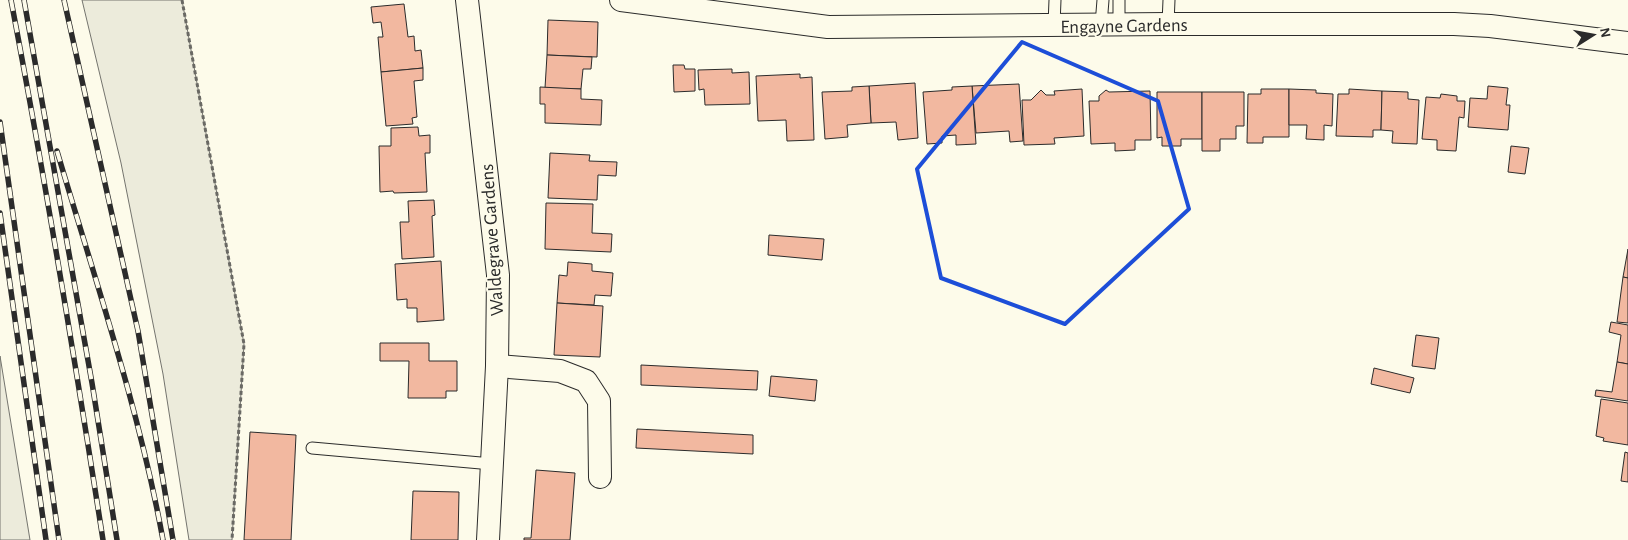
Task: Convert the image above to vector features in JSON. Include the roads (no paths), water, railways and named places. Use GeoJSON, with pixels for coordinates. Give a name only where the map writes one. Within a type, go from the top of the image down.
{"type":"FeatureCollection","features":[{"type":"Feature","properties":{"kind":"street","name":"Waldegrave Gardens"},"geometry":{"type":"LineString","coordinates":[[472,0],[498,275],[497,366],[488,540]]}},
{"type":"Feature","properties":{"kind":"street","name":"Engayne Gardens"},"geometry":{"type":"LineString","coordinates":[[621,0],[828,28],[1168,24],[1454,24],[1490,26],[1628,43]]}},
{"type":"Feature","properties":{"kind":"street"},"geometry":{"type":"LineString","coordinates":[[497,366],[560,371],[586,381],[599,401],[600,477]]}},
{"type":"Feature","properties":{"kind":"lane"},"geometry":{"type":"LineString","coordinates":[[1054,25],[1055,0]]}},
{"type":"Feature","properties":{"kind":"lane"},"geometry":{"type":"LineString","coordinates":[[1103,0],[1110,25]]}},
{"type":"Feature","properties":{"kind":"lane"},"geometry":{"type":"LineString","coordinates":[[1110,25],[1119,0]]}},
{"type":"Feature","properties":{"kind":"lane"},"geometry":{"type":"LineString","coordinates":[[1168,24],[1169,0]]}},
{"type":"Feature","properties":{"kind":"lane"},"geometry":{"type":"LineString","coordinates":[[312,448],[492,464]]}},
{"type":"Feature","properties":{"kind":"railway"},"geometry":{"type":"LineString","coordinates":[[11,0],[36,135],[103,540]]}},
{"type":"Feature","properties":{"kind":"railway"},"geometry":{"type":"LineString","coordinates":[[24,0],[92,383],[117,540]]}},
{"type":"Feature","properties":{"kind":"railway"},"geometry":{"type":"LineString","coordinates":[[64,0],[138,331],[173,540]]}},
{"type":"Feature","properties":{"kind":"railway"},"geometry":{"type":"LineString","coordinates":[[0,122],[59,540]]}},
{"type":"Feature","properties":{"kind":"railway"},"geometry":{"type":"LineString","coordinates":[[57,151],[129,393],[142,442],[163,540]]}},
{"type":"Feature","properties":{"kind":"railway"},"geometry":{"type":"LineString","coordinates":[[0,213],[46,540]]}}]}
